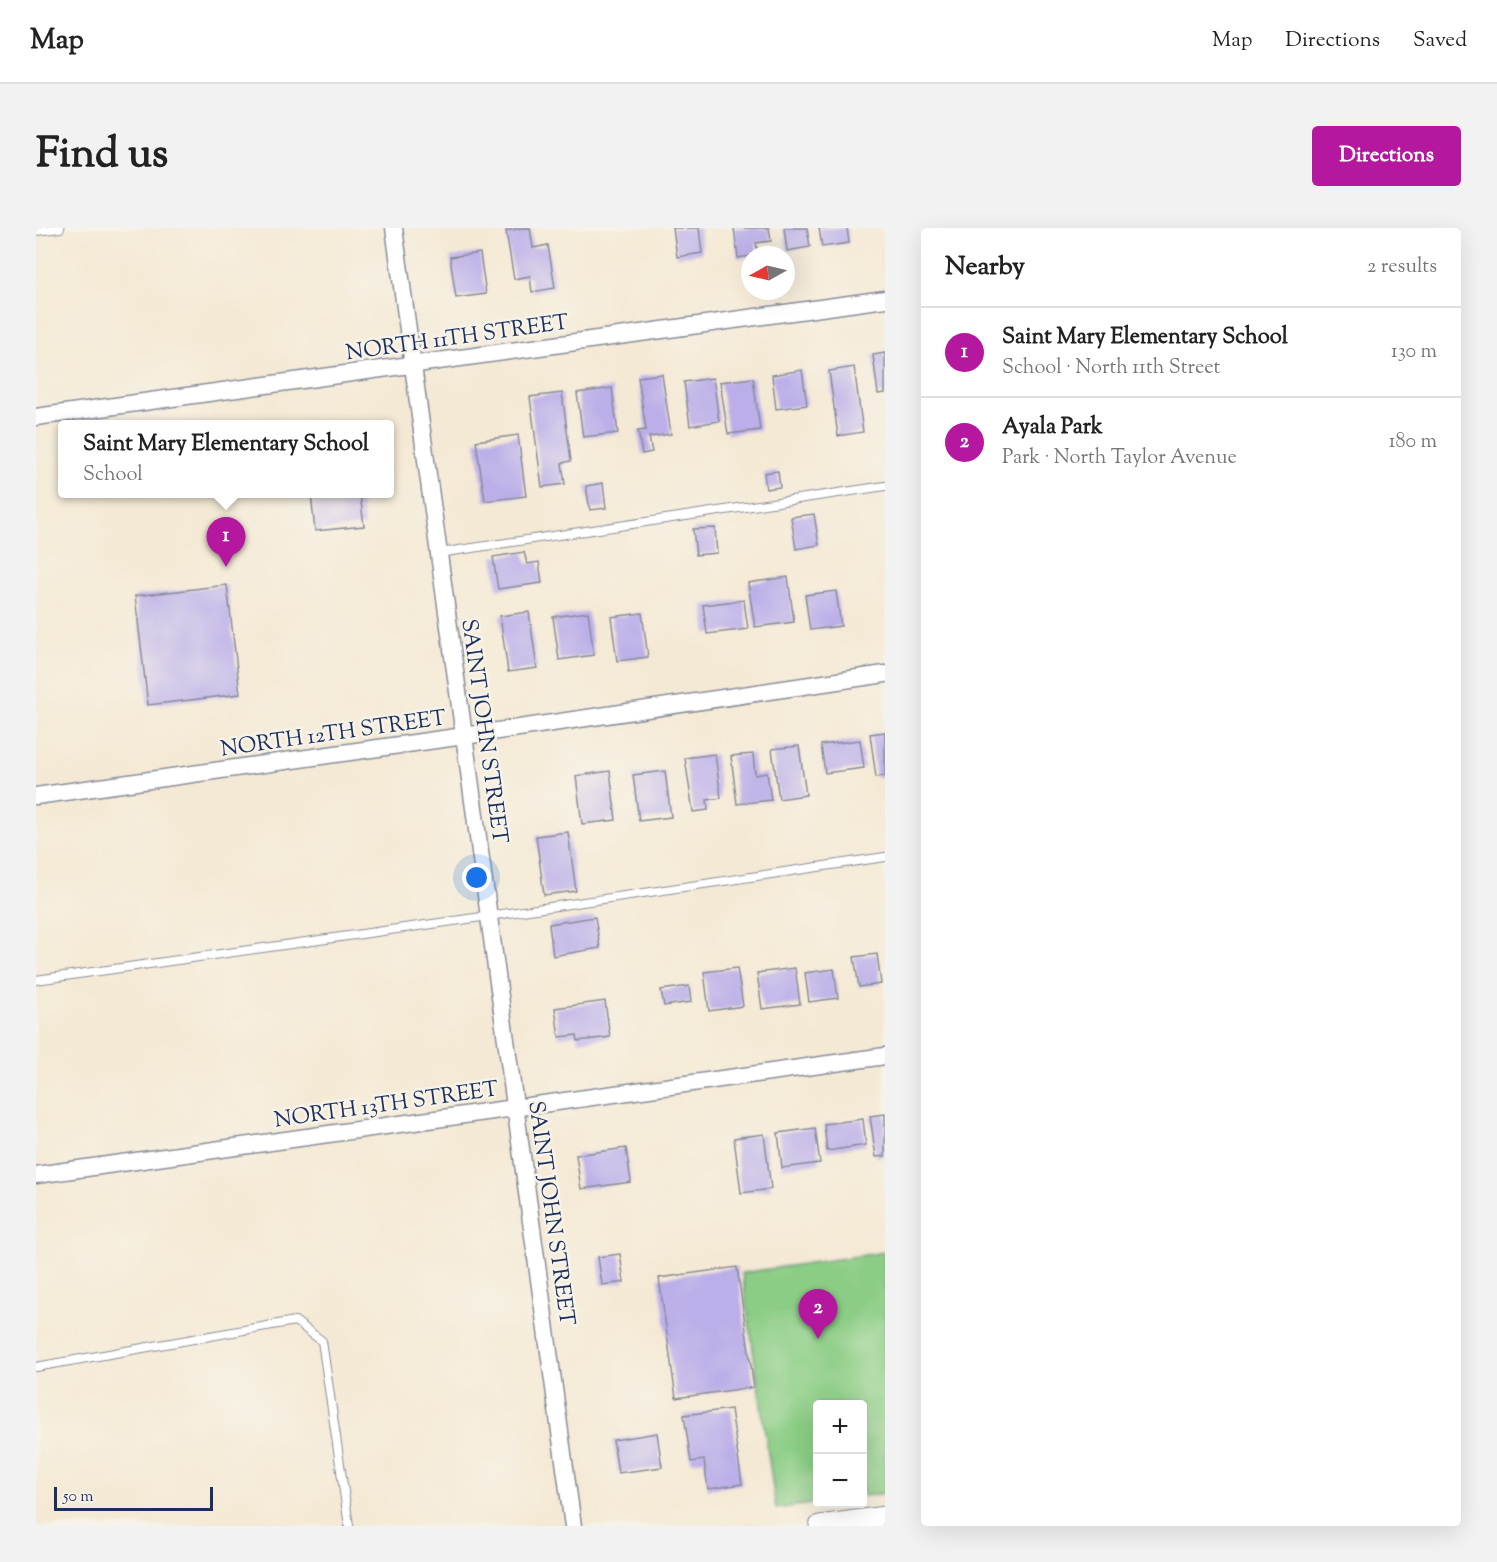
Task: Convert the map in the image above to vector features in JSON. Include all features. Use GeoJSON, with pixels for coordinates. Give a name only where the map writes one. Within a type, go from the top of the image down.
{"type":"FeatureCollection","features":[{"type":"Feature","properties":{"kind":"street","name":"SAINT JOHN STREET"},"geometry":{"type":"LineString","coordinates":[[394,228],[573,1526]]}},
{"type":"Feature","properties":{"kind":"street","name":"NORTH 11TH STREET"},"geometry":{"type":"LineString","coordinates":[[36,417],[885,299]]}},
{"type":"Feature","properties":{"kind":"street","name":"NORTH 12TH STREET"},"geometry":{"type":"LineString","coordinates":[[36,796],[885,674]]}},
{"type":"Feature","properties":{"kind":"street","name":"NORTH 13TH STREET"},"geometry":{"type":"LineString","coordinates":[[36,1174],[885,1056]]}},
{"type":"Feature","properties":{"kind":"street"},"geometry":{"type":"LineString","coordinates":[[820,1526],[885,1517]]}},
{"type":"Feature","properties":{"kind":"lane"},"geometry":{"type":"LineString","coordinates":[[36,231],[60,228]]}},
{"type":"Feature","properties":{"kind":"lane"},"geometry":{"type":"LineString","coordinates":[[439,553],[885,486]]}},
{"type":"Feature","properties":{"kind":"lane"},"geometry":{"type":"LineString","coordinates":[[36,980],[885,857]]}},
{"type":"Feature","properties":{"kind":"lane"},"geometry":{"type":"LineString","coordinates":[[36,1367],[295,1321],[322,1341],[349,1526]]}},
{"type":"Feature","properties":{"kind":"green space"},"geometry":{"type":"Polygon","coordinates":[[[885,1252],[885,1493],[867,1495],[867,1400],[813,1400],[813,1504],[776,1509],[742,1273],[885,1252]]]}},
{"type":"Feature","properties":{"kind":"building"},"geometry":{"type":"Polygon","coordinates":[[[530,228],[533,248],[548,245],[555,288],[532,292],[530,276],[514,279],[506,231],[530,228]]]}},
{"type":"Feature","properties":{"kind":"building"},"geometry":{"type":"Polygon","coordinates":[[[673,228],[699,228],[702,253],[677,257],[673,228]]]}},
{"type":"Feature","properties":{"kind":"building"},"geometry":{"type":"Polygon","coordinates":[[[734,228],[769,228],[771,241],[756,243],[756,246],[741,246],[741,258],[738,258],[734,228]]]}},
{"type":"Feature","properties":{"kind":"building"},"geometry":{"type":"Polygon","coordinates":[[[784,228],[807,228],[810,247],[795,250],[795,246],[786,246],[784,228]]]}},
{"type":"Feature","properties":{"kind":"building"},"geometry":{"type":"Polygon","coordinates":[[[819,228],[847,228],[849,243],[822,247],[819,228]]]}},
{"type":"Feature","properties":{"kind":"building"},"geometry":{"type":"Polygon","coordinates":[[[480,253],[486,294],[456,298],[450,257],[480,253]]]}},
{"type":"Feature","properties":{"kind":"building"},"geometry":{"type":"Polygon","coordinates":[[[885,353],[885,393],[878,394],[873,355],[885,353]]]}},
{"type":"Feature","properties":{"kind":"building"},"geometry":{"type":"Polygon","coordinates":[[[854,367],[863,432],[838,436],[829,371],[854,367]]]}},
{"type":"Feature","properties":{"kind":"building"},"geometry":{"type":"Polygon","coordinates":[[[802,370],[807,405],[776,409],[772,375],[802,370]]]}},
{"type":"Feature","properties":{"kind":"building"},"geometry":{"type":"Polygon","coordinates":[[[662,374],[671,434],[649,437],[652,452],[642,454],[638,431],[646,430],[638,377],[662,374]]]}},
{"type":"Feature","properties":{"kind":"building"},"geometry":{"type":"Polygon","coordinates":[[[713,378],[719,421],[690,426],[684,382],[713,378]]]}},
{"type":"Feature","properties":{"kind":"building"},"geometry":{"type":"Polygon","coordinates":[[[753,378],[760,430],[728,434],[720,382],[753,378]]]}},
{"type":"Feature","properties":{"kind":"building"},"geometry":{"type":"Polygon","coordinates":[[[612,388],[618,433],[583,437],[577,393],[612,388]]]}},
{"type":"Feature","properties":{"kind":"building"},"geometry":{"type":"Polygon","coordinates":[[[562,393],[571,461],[562,463],[565,484],[542,487],[530,397],[562,393]]]}},
{"type":"Feature","properties":{"kind":"building"},"geometry":{"type":"Polygon","coordinates":[[[518,435],[526,496],[485,501],[476,441],[518,435]]]}},
{"type":"Feature","properties":{"kind":"building"},"geometry":{"type":"Polygon","coordinates":[[[778,471],[780,487],[766,489],[764,473],[778,471]]]}},
{"type":"Feature","properties":{"kind":"building"},"geometry":{"type":"Polygon","coordinates":[[[603,483],[606,508],[590,510],[586,486],[603,483]]]}},
{"type":"Feature","properties":{"kind":"building"},"geometry":{"type":"Polygon","coordinates":[[[311,498],[360,498],[364,526],[315,531],[311,498]]]}},
{"type":"Feature","properties":{"kind":"building"},"geometry":{"type":"Polygon","coordinates":[[[814,514],[819,545],[796,549],[791,517],[814,514]]]}},
{"type":"Feature","properties":{"kind":"building"},"geometry":{"type":"Polygon","coordinates":[[[715,528],[717,553],[696,555],[693,529],[715,528]]]}},
{"type":"Feature","properties":{"kind":"building"},"geometry":{"type":"Polygon","coordinates":[[[524,552],[527,564],[539,562],[542,583],[498,589],[493,557],[524,552]]]}},
{"type":"Feature","properties":{"kind":"building"},"geometry":{"type":"Polygon","coordinates":[[[788,577],[794,622],[755,627],[748,583],[788,577]]]}},
{"type":"Feature","properties":{"kind":"building"},"geometry":{"type":"Polygon","coordinates":[[[227,585],[240,694],[148,705],[135,596],[227,585]]]}},
{"type":"Feature","properties":{"kind":"building"},"geometry":{"type":"Polygon","coordinates":[[[836,591],[841,626],[810,630],[805,595],[836,591]]]}},
{"type":"Feature","properties":{"kind":"building"},"geometry":{"type":"Polygon","coordinates":[[[744,600],[748,629],[707,634],[703,605],[744,600]]]}},
{"type":"Feature","properties":{"kind":"building"},"geometry":{"type":"Polygon","coordinates":[[[529,612],[537,668],[508,672],[500,616],[529,612]]]}},
{"type":"Feature","properties":{"kind":"building"},"geometry":{"type":"Polygon","coordinates":[[[588,612],[594,655],[559,660],[553,617],[588,612]]]}},
{"type":"Feature","properties":{"kind":"building"},"geometry":{"type":"Polygon","coordinates":[[[642,613],[648,657],[617,661],[611,617],[642,613]]]}},
{"type":"Feature","properties":{"kind":"building"},"geometry":{"type":"Polygon","coordinates":[[[885,732],[885,776],[876,777],[870,734],[885,732]]]}},
{"type":"Feature","properties":{"kind":"building"},"geometry":{"type":"Polygon","coordinates":[[[860,740],[864,768],[825,773],[821,745],[860,740]]]}},
{"type":"Feature","properties":{"kind":"building"},"geometry":{"type":"Polygon","coordinates":[[[799,746],[806,795],[779,799],[772,749],[799,746]]]}},
{"type":"Feature","properties":{"kind":"building"},"geometry":{"type":"Polygon","coordinates":[[[715,754],[721,798],[707,800],[708,810],[693,812],[685,758],[715,754]]]}},
{"type":"Feature","properties":{"kind":"building"},"geometry":{"type":"Polygon","coordinates":[[[753,754],[755,775],[767,773],[771,800],[737,804],[731,756],[753,754]]]}},
{"type":"Feature","properties":{"kind":"building"},"geometry":{"type":"Polygon","coordinates":[[[610,771],[616,820],[582,824],[576,776],[610,771]]]}},
{"type":"Feature","properties":{"kind":"building"},"geometry":{"type":"Polygon","coordinates":[[[665,771],[671,817],[639,821],[633,775],[665,771]]]}},
{"type":"Feature","properties":{"kind":"building"},"geometry":{"type":"Polygon","coordinates":[[[568,832],[576,891],[544,895],[536,836],[568,832]]]}},
{"type":"Feature","properties":{"kind":"building"},"geometry":{"type":"Polygon","coordinates":[[[595,917],[600,948],[553,956],[549,924],[595,917]]]}},
{"type":"Feature","properties":{"kind":"building"},"geometry":{"type":"Polygon","coordinates":[[[877,954],[881,984],[859,987],[854,957],[877,954]]]}},
{"type":"Feature","properties":{"kind":"building"},"geometry":{"type":"Polygon","coordinates":[[[737,968],[743,1006],[709,1011],[704,972],[737,968]]]}},
{"type":"Feature","properties":{"kind":"building"},"geometry":{"type":"Polygon","coordinates":[[[795,968],[800,1004],[762,1009],[757,973],[795,968]]]}},
{"type":"Feature","properties":{"kind":"building"},"geometry":{"type":"Polygon","coordinates":[[[834,969],[838,998],[809,1002],[805,973],[834,969]]]}},
{"type":"Feature","properties":{"kind":"building"},"geometry":{"type":"Polygon","coordinates":[[[689,986],[691,1002],[664,1006],[661,990],[689,986]]]}},
{"type":"Feature","properties":{"kind":"building"},"geometry":{"type":"Polygon","coordinates":[[[605,1001],[610,1037],[578,1041],[577,1035],[559,1037],[555,1008],[605,1001]]]}},
{"type":"Feature","properties":{"kind":"building"},"geometry":{"type":"Polygon","coordinates":[[[885,1114],[885,1156],[876,1157],[870,1116],[885,1114]]]}},
{"type":"Feature","properties":{"kind":"building"},"geometry":{"type":"Polygon","coordinates":[[[863,1119],[866,1145],[827,1151],[824,1124],[863,1119]]]}},
{"type":"Feature","properties":{"kind":"building"},"geometry":{"type":"Polygon","coordinates":[[[815,1128],[820,1163],[782,1168],[778,1133],[815,1128]]]}},
{"type":"Feature","properties":{"kind":"building"},"geometry":{"type":"Polygon","coordinates":[[[764,1134],[771,1189],[741,1193],[734,1138],[764,1134]]]}},
{"type":"Feature","properties":{"kind":"building"},"geometry":{"type":"Polygon","coordinates":[[[626,1148],[631,1182],[581,1189],[576,1155],[626,1148]]]}},
{"type":"Feature","properties":{"kind":"building"},"geometry":{"type":"Polygon","coordinates":[[[620,1254],[624,1282],[602,1285],[598,1257],[620,1254]]]}},
{"type":"Feature","properties":{"kind":"building"},"geometry":{"type":"Polygon","coordinates":[[[737,1267],[754,1387],[676,1398],[659,1278],[737,1267]]]}},
{"type":"Feature","properties":{"kind":"building"},"geometry":{"type":"Polygon","coordinates":[[[731,1409],[742,1484],[708,1489],[704,1460],[691,1462],[684,1415],[731,1409]]]}},
{"type":"Feature","properties":{"kind":"building"},"geometry":{"type":"Polygon","coordinates":[[[657,1433],[662,1467],[618,1473],[613,1440],[657,1433]]]}},
{"type":"Feature","properties":{"kind":"place","name":"Saint Mary Elementary School"},"geometry":{"type":"Point","coordinates":[226,567]}},
{"type":"Feature","properties":{"kind":"place","name":"Ayala Park"},"geometry":{"type":"Point","coordinates":[818,1339]}}]}
